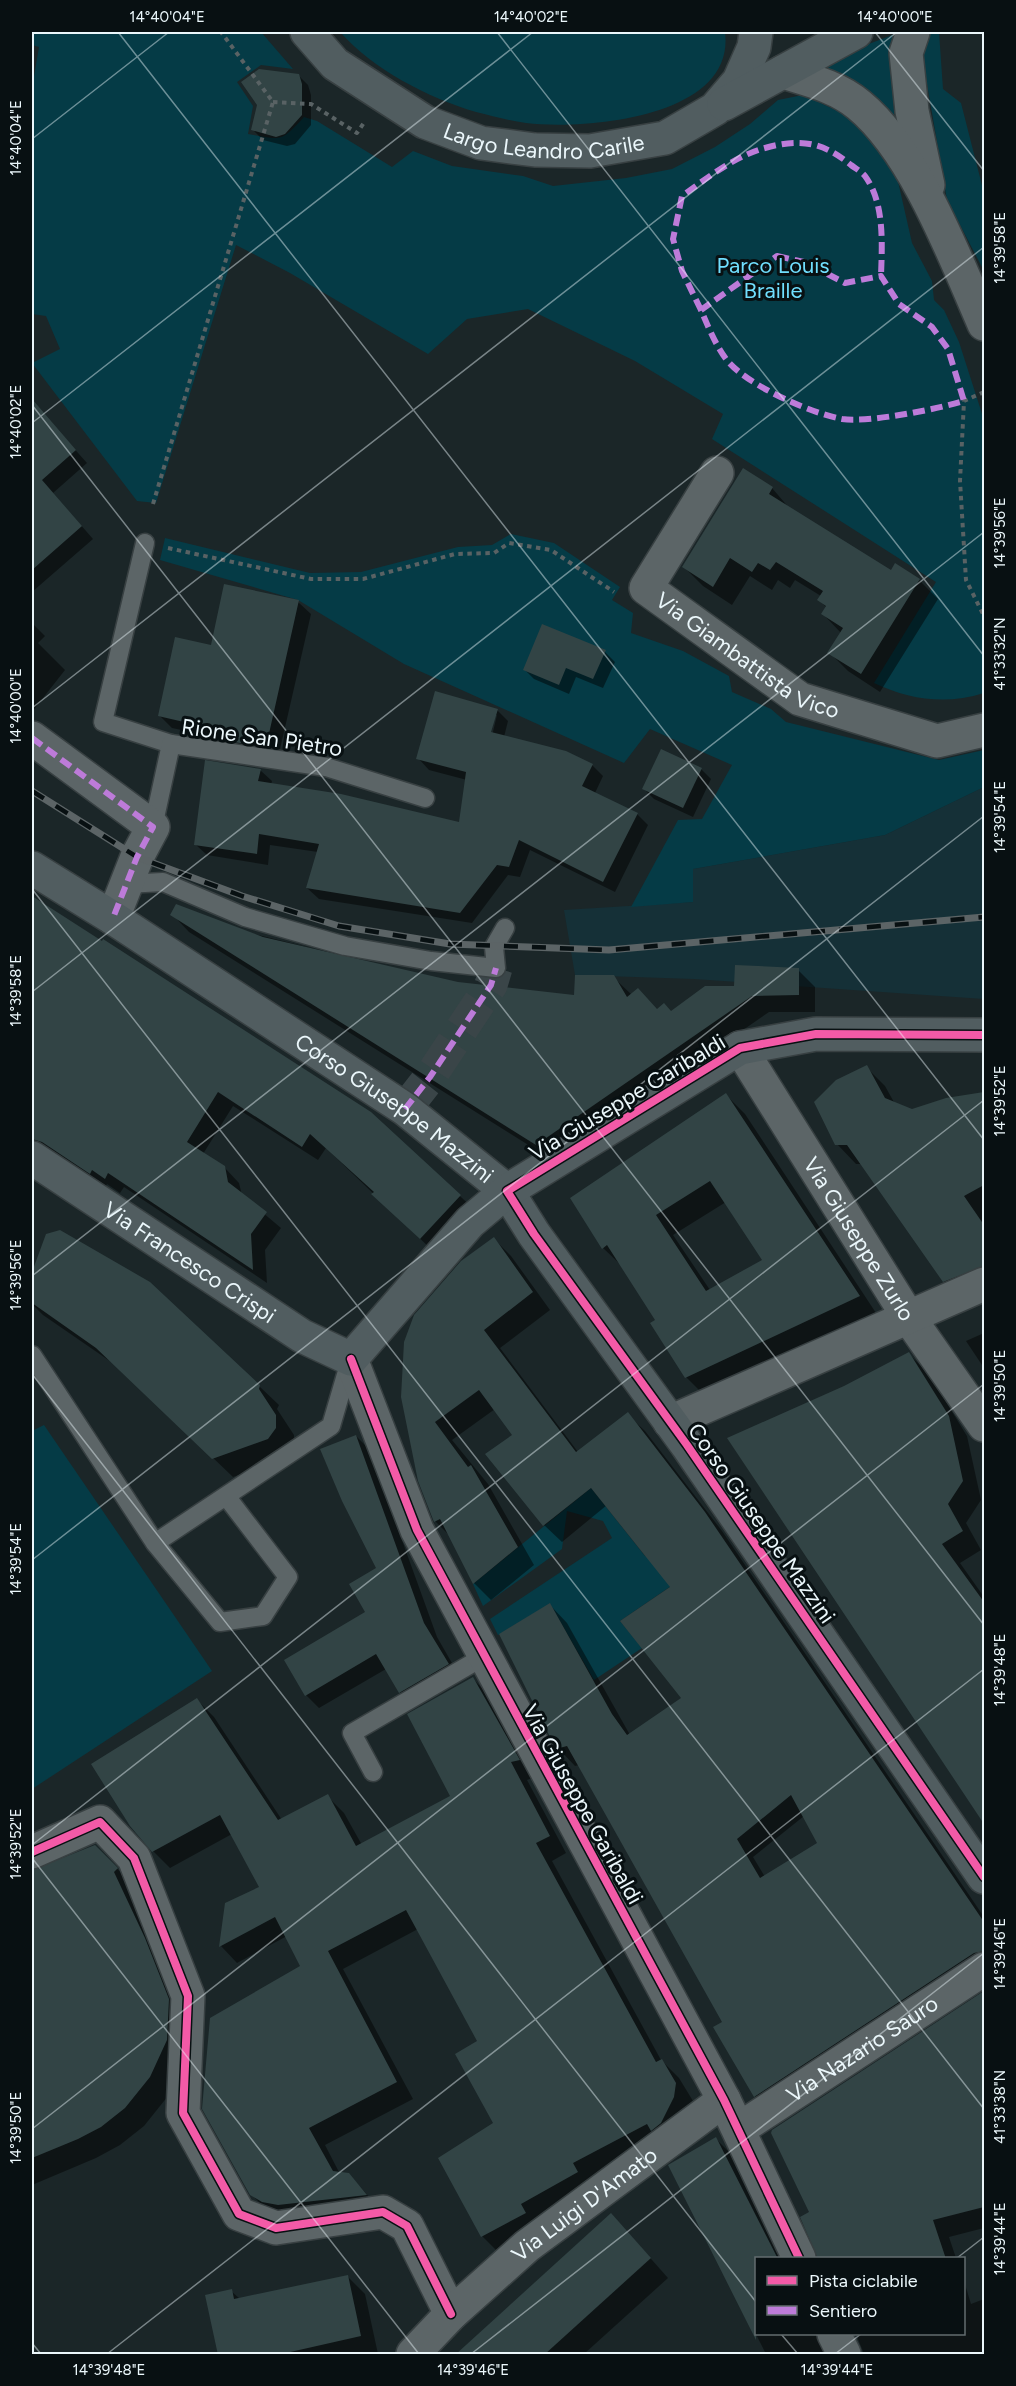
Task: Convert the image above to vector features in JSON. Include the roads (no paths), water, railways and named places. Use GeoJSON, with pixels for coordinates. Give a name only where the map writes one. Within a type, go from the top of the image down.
{"type":"FeatureCollection","features":[{"type":"Feature","properties":{"kind":"main road","name":"Largo Leandro Carile"},"geometry":{"type":"LineString","coordinates":[[307,32],[335,64],[425,122],[481,143],[535,150],[590,151],[665,138],[714,109],[739,81],[754,47],[756,32]]}},
{"type":"Feature","properties":{"kind":"main road"},"geometry":{"type":"LineString","coordinates":[[714,109],[856,32]]}},
{"type":"Feature","properties":{"kind":"main road","name":"Corso Giuseppe Mazzini"},"geometry":{"type":"LineString","coordinates":[[32,868],[113,918],[405,1109],[507,1191],[534,1234],[670,1422],[984,1877]]}},
{"type":"Feature","properties":{"kind":"main road","name":"Via Giuseppe Garibaldi"},"geometry":{"type":"LineString","coordinates":[[351,1359],[470,1222],[507,1191],[740,1048],[816,1034],[984,1035]]}},
{"type":"Feature","properties":{"kind":"main road","name":"Via Francesco Crispi"},"geometry":{"type":"LineString","coordinates":[[32,1158],[302,1336],[351,1359]]}},
{"type":"Feature","properties":{"kind":"street"},"geometry":{"type":"LineString","coordinates":[[914,32],[906,53],[912,111],[933,210]]}},
{"type":"Feature","properties":{"kind":"street"},"geometry":{"type":"LineString","coordinates":[[783,72],[830,87],[858,104],[886,132],[933,210],[984,324]]}},
{"type":"Feature","properties":{"kind":"street","name":"Via Giambattista Vico"},"geometry":{"type":"LineString","coordinates":[[717,472],[646,588],[800,699],[937,741],[984,730]]}},
{"type":"Feature","properties":{"kind":"street"},"geometry":{"type":"LineString","coordinates":[[32,738],[153,827],[113,918]]}},
{"type":"Feature","properties":{"kind":"street","name":"Via Giuseppe Zurlo"},"geometry":{"type":"LineString","coordinates":[[740,1048],[907,1316],[984,1425]]}},
{"type":"Feature","properties":{"kind":"street"},"geometry":{"type":"LineString","coordinates":[[670,1422],[984,1284]]}},
{"type":"Feature","properties":{"kind":"street","name":"Via Giuseppe Garibaldi"},"geometry":{"type":"LineString","coordinates":[[351,1359],[417,1530],[483,1657],[724,2100],[798,2257]]}},
{"type":"Feature","properties":{"kind":"street"},"geometry":{"type":"LineString","coordinates":[[32,1852],[100,1822],[134,1858],[188,1996],[183,2113],[239,2214],[276,2229],[383,2212],[407,2226],[451,2314]]}},
{"type":"Feature","properties":{"kind":"street","name":"Via Nazario Sauro"},"geometry":{"type":"LineString","coordinates":[[739,2129],[984,1969]]}},
{"type":"Feature","properties":{"kind":"street","name":"Via Luigi D'Amato"},"geometry":{"type":"LineString","coordinates":[[413,2355],[451,2314],[527,2246],[724,2100]]}},
{"type":"Feature","properties":{"kind":"street"},"geometry":{"type":"LineString","coordinates":[[834,2335],[844,2355]]}},
{"type":"Feature","properties":{"kind":"lane"},"geometry":{"type":"LineString","coordinates":[[145,543],[103,722],[171,744]]}},
{"type":"Feature","properties":{"kind":"lane","name":"Rione San Pietro"},"geometry":{"type":"LineString","coordinates":[[153,827],[171,744],[326,767],[425,798]]}},
{"type":"Feature","properties":{"kind":"lane"},"geometry":{"type":"LineString","coordinates":[[126,884],[163,882],[244,916],[297,933],[383,954],[442,963],[496,968],[494,947],[505,928]]}},
{"type":"Feature","properties":{"kind":"lane"},"geometry":{"type":"LineString","coordinates":[[32,1355],[155,1543],[220,1622],[263,1616],[288,1577],[226,1496]]}},
{"type":"Feature","properties":{"kind":"lane"},"geometry":{"type":"LineString","coordinates":[[155,1543],[331,1426],[351,1359]]}},
{"type":"Feature","properties":{"kind":"lane"},"geometry":{"type":"LineString","coordinates":[[373,1772],[352,1733],[483,1657]]}},
{"type":"Feature","properties":{"kind":"tunnel"},"geometry":{"type":"LineString","coordinates":[[405,1109],[430,1077],[491,985],[496,968]]}},
{"type":"Feature","properties":{"kind":"railway"},"geometry":{"type":"LineString","coordinates":[[32,791],[137,857],[242,896],[339,926],[450,944],[609,950],[984,917]]}},
{"type":"Feature","properties":{"kind":"park label","name":"Parco Louis Braille"},"geometry":{"type":"Point","coordinates":[773,278]}}]}
